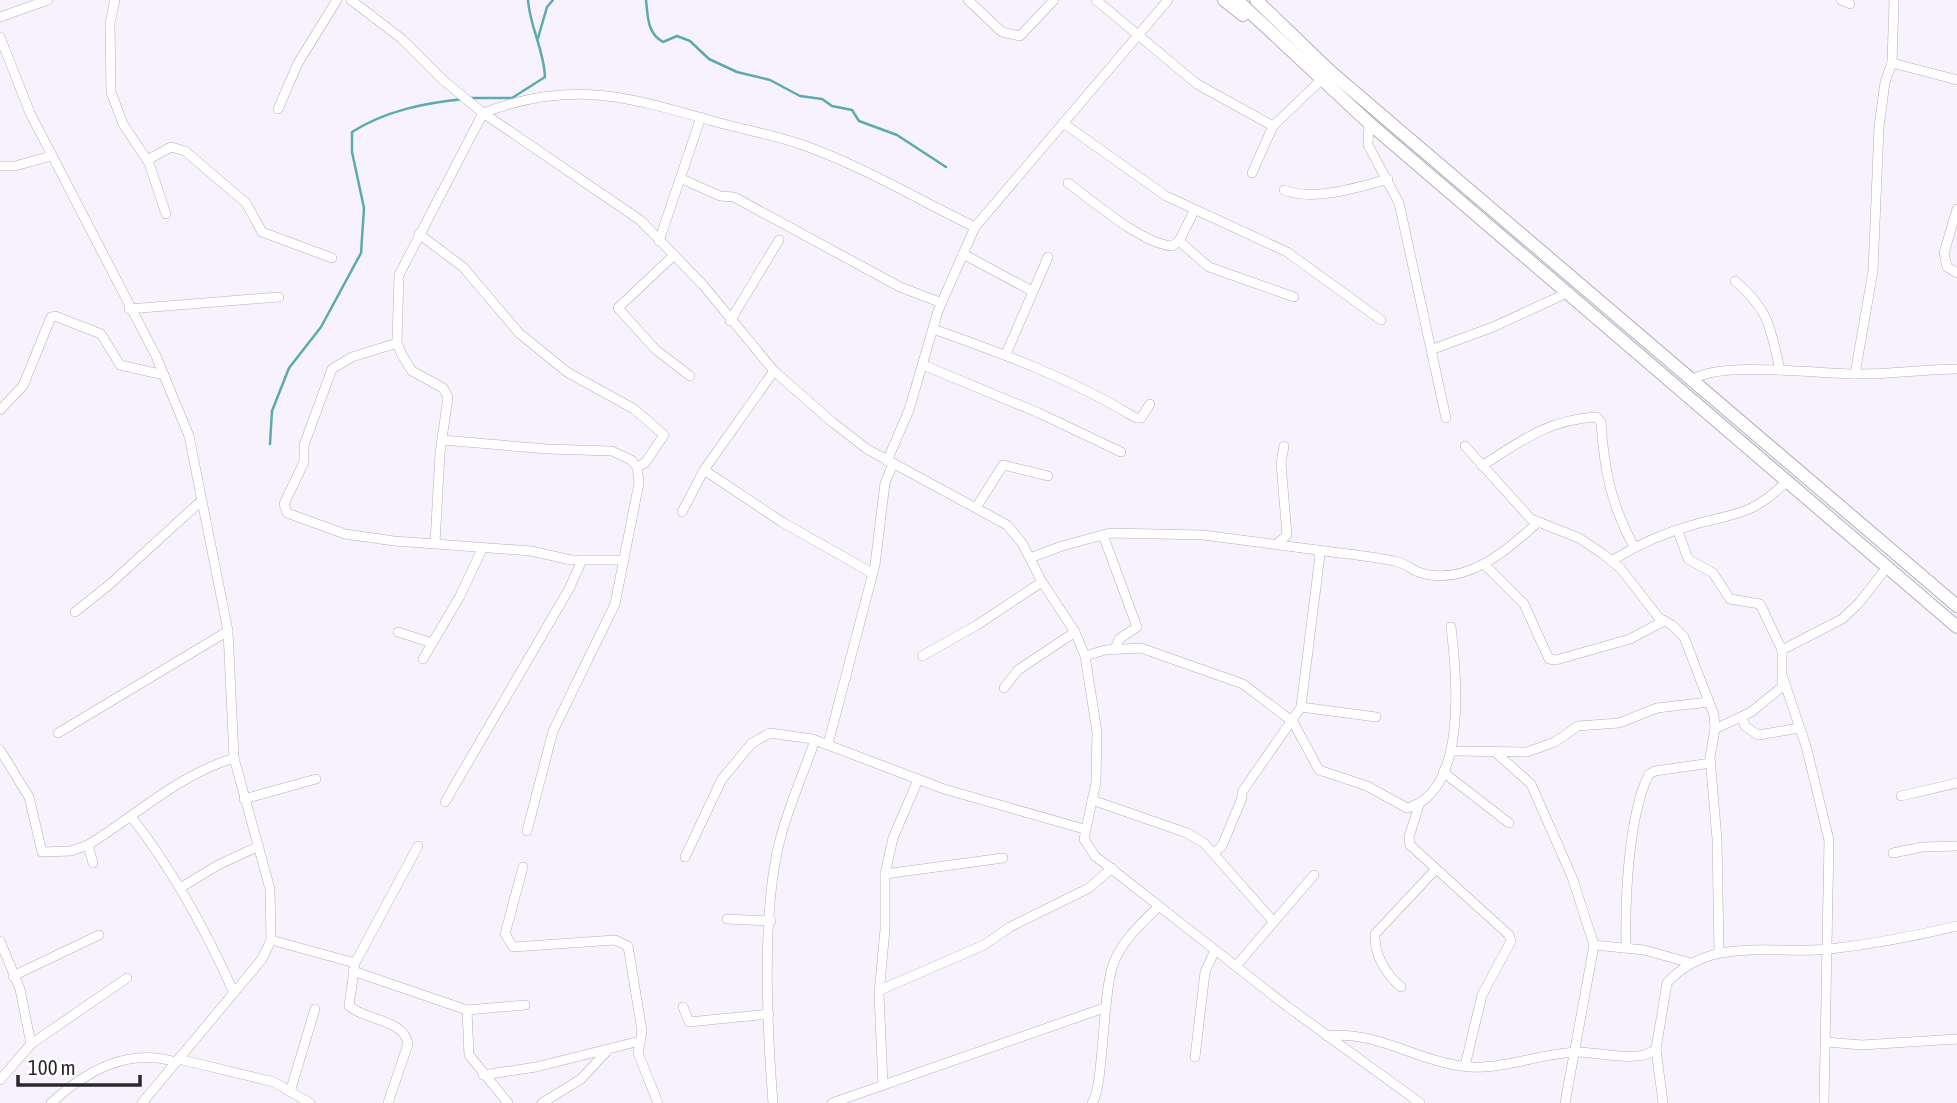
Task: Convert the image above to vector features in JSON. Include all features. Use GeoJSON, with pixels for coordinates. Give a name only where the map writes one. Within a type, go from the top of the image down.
{"type":"FeatureCollection","features":[{"type":"Feature","properties":{"kind":"highway"},"geometry":{"type":"LineString","coordinates":[[1224,0],[1284,47]]}},
{"type":"Feature","properties":{"kind":"highway"},"geometry":{"type":"LineString","coordinates":[[1237,0],[1284,47],[1369,122],[1957,627]]}},
{"type":"Feature","properties":{"kind":"highway"},"geometry":{"type":"LineString","coordinates":[[1256,0],[1283,28],[1691,381],[1957,606]]}},
{"type":"Feature","properties":{"kind":"highway"},"geometry":{"type":"LineString","coordinates":[[1264,0],[1283,28]]}},
{"type":"Feature","properties":{"kind":"street"},"geometry":{"type":"LineString","coordinates":[[0,17],[48,0]]}},
{"type":"Feature","properties":{"kind":"street"},"geometry":{"type":"LineString","coordinates":[[115,0],[110,23],[108,64],[111,92],[123,124],[147,160],[166,214]]}},
{"type":"Feature","properties":{"kind":"street"},"geometry":{"type":"LineString","coordinates":[[278,109],[298,63],[337,0]]}},
{"type":"Feature","properties":{"kind":"street"},"geometry":{"type":"LineString","coordinates":[[351,0],[402,39],[443,80],[484,113],[620,204],[703,285],[774,371],[832,422],[890,462],[1007,525],[1075,632],[1086,656],[1097,732],[1096,782],[1083,839],[1095,856],[1327,1036],[1420,1103]]}},
{"type":"Feature","properties":{"kind":"street"},"geometry":{"type":"LineString","coordinates":[[968,0],[1002,32],[1020,36],[1054,0]]}},
{"type":"Feature","properties":{"kind":"street"},"geometry":{"type":"LineString","coordinates":[[1096,0],[1139,33],[1197,84],[1273,126]]}},
{"type":"Feature","properties":{"kind":"street"},"geometry":{"type":"LineString","coordinates":[[828,744],[872,573],[890,462],[942,303],[975,227],[1168,0]]}},
{"type":"Feature","properties":{"kind":"street"},"geometry":{"type":"LineString","coordinates":[[1855,374],[1873,271],[1879,127],[1885,82],[1892,63],[1894,0]]}},
{"type":"Feature","properties":{"kind":"street"},"geometry":{"type":"LineString","coordinates":[[0,37],[51,156],[164,375],[189,436],[228,631],[234,758],[270,889],[271,940],[262,959],[142,1103]]}},
{"type":"Feature","properties":{"kind":"street"},"geometry":{"type":"LineString","coordinates":[[1892,63],[1957,80]]}},
{"type":"Feature","properties":{"kind":"street"},"geometry":{"type":"LineString","coordinates":[[1252,173],[1273,126],[1321,80]]}},
{"type":"Feature","properties":{"kind":"street"},"geometry":{"type":"LineString","coordinates":[[435,543],[442,440],[448,397],[443,388],[412,371],[397,343],[399,275],[484,113],[547,96],[597,92],[652,103],[804,145],[975,227]]}},
{"type":"Feature","properties":{"kind":"street"},"geometry":{"type":"LineString","coordinates":[[659,241],[701,117]]}},
{"type":"Feature","properties":{"kind":"street"},"geometry":{"type":"LineString","coordinates":[[1369,122],[1368,145],[1399,203],[1446,418]]}},
{"type":"Feature","properties":{"kind":"street"},"geometry":{"type":"LineString","coordinates":[[1063,124],[1145,183],[1195,211],[1287,252],[1381,320]]}},
{"type":"Feature","properties":{"kind":"street"},"geometry":{"type":"LineString","coordinates":[[147,160],[172,147],[185,151],[246,204],[262,232],[332,258]]}},
{"type":"Feature","properties":{"kind":"street"},"geometry":{"type":"LineString","coordinates":[[0,166],[15,166],[51,156]]}},
{"type":"Feature","properties":{"kind":"street"},"geometry":{"type":"LineString","coordinates":[[682,179],[720,196],[734,197],[901,287],[942,303]]}},
{"type":"Feature","properties":{"kind":"street"},"geometry":{"type":"LineString","coordinates":[[1284,190],[1304,195],[1326,193],[1388,179]]}},
{"type":"Feature","properties":{"kind":"street"},"geometry":{"type":"LineString","coordinates":[[1068,183],[1139,232],[1165,246],[1172,246],[1179,241],[1195,211]]}},
{"type":"Feature","properties":{"kind":"street"},"geometry":{"type":"LineString","coordinates":[[1957,208],[1944,253],[1947,267],[1951,272],[1957,273]]}},
{"type":"Feature","properties":{"kind":"street"},"geometry":{"type":"LineString","coordinates":[[419,234],[463,267],[519,333],[567,372],[634,409],[664,435],[638,463],[639,483],[615,604],[553,731],[527,831]]}},
{"type":"Feature","properties":{"kind":"street"},"geometry":{"type":"LineString","coordinates":[[730,321],[779,240]]}},
{"type":"Feature","properties":{"kind":"street"},"geometry":{"type":"LineString","coordinates":[[1179,241],[1209,267],[1294,297]]}},
{"type":"Feature","properties":{"kind":"street"},"geometry":{"type":"LineString","coordinates":[[963,254],[1032,291]]}},
{"type":"Feature","properties":{"kind":"street"},"geometry":{"type":"LineString","coordinates":[[673,256],[618,308],[656,350],[690,376]]}},
{"type":"Feature","properties":{"kind":"street"},"geometry":{"type":"LineString","coordinates":[[1006,354],[1048,257]]}},
{"type":"Feature","properties":{"kind":"street"},"geometry":{"type":"LineString","coordinates":[[1735,281],[1752,296],[1769,319],[1780,370]]}},
{"type":"Feature","properties":{"kind":"street"},"geometry":{"type":"LineString","coordinates":[[1433,349],[1493,327],[1567,293]]}},
{"type":"Feature","properties":{"kind":"street"},"geometry":{"type":"LineString","coordinates":[[130,309],[279,298]]}},
{"type":"Feature","properties":{"kind":"street"},"geometry":{"type":"LineString","coordinates":[[0,410],[21,390],[51,317],[55,316],[101,334],[120,365],[164,375]]}},
{"type":"Feature","properties":{"kind":"street"},"geometry":{"type":"LineString","coordinates":[[933,329],[1006,354],[1080,386],[1136,418],[1141,418],[1150,404]]}},
{"type":"Feature","properties":{"kind":"street"},"geometry":{"type":"LineString","coordinates":[[397,343],[352,357],[332,369],[304,445],[304,462],[284,504],[287,513],[345,534],[531,551],[582,560],[622,560]]}},
{"type":"Feature","properties":{"kind":"street"},"geometry":{"type":"LineString","coordinates":[[923,365],[1040,413],[1121,452]]}},
{"type":"Feature","properties":{"kind":"street"},"geometry":{"type":"LineString","coordinates":[[1691,381],[1700,373],[1780,370],[1855,374],[1957,369]]}},
{"type":"Feature","properties":{"kind":"street"},"geometry":{"type":"LineString","coordinates":[[682,513],[704,470],[774,371]]}},
{"type":"Feature","properties":{"kind":"street"},"geometry":{"type":"LineString","coordinates":[[1482,466],[1540,429],[1571,419],[1596,417],[1601,422],[1609,491],[1616,514],[1634,547]]}},
{"type":"Feature","properties":{"kind":"street"},"geometry":{"type":"LineString","coordinates":[[442,440],[612,452],[638,463]]}},
{"type":"Feature","properties":{"kind":"street"},"geometry":{"type":"LineString","coordinates":[[1278,543],[1287,535],[1281,463],[1284,446]]}},
{"type":"Feature","properties":{"kind":"street"},"geometry":{"type":"LineString","coordinates":[[1465,446],[1538,522],[1579,538],[1611,561],[1664,621],[1684,637],[1709,702],[1715,729],[1711,742],[1711,763],[1717,839],[1719,952]]}},
{"type":"Feature","properties":{"kind":"street"},"geometry":{"type":"LineString","coordinates":[[976,508],[1003,465],[1048,476]]}},
{"type":"Feature","properties":{"kind":"street"},"geometry":{"type":"LineString","coordinates":[[704,470],[782,522],[872,573]]}},
{"type":"Feature","properties":{"kind":"street"},"geometry":{"type":"LineString","coordinates":[[1611,561],[1634,547],[1678,531],[1741,514],[1764,502],[1787,481]]}},
{"type":"Feature","properties":{"kind":"street"},"geometry":{"type":"LineString","coordinates":[[75,612],[109,585],[201,501]]}},
{"type":"Feature","properties":{"kind":"street"},"geometry":{"type":"LineString","coordinates":[[1030,558],[1103,535],[1157,532],[1278,543],[1402,563],[1418,572],[1442,576],[1485,564],[1508,550],[1538,522]]}},
{"type":"Feature","properties":{"kind":"street"},"geometry":{"type":"LineString","coordinates":[[1678,531],[1688,559],[1713,573],[1730,599],[1760,604],[1782,650],[1782,687],[1774,697],[1742,717],[1715,729]]}},
{"type":"Feature","properties":{"kind":"street"},"geometry":{"type":"LineString","coordinates":[[1103,535],[1137,627],[1119,639],[1115,649]]}},
{"type":"Feature","properties":{"kind":"street"},"geometry":{"type":"LineString","coordinates":[[423,659],[466,586],[483,547]]}},
{"type":"Feature","properties":{"kind":"street"},"geometry":{"type":"LineString","coordinates":[[1215,852],[1222,846],[1242,799],[1242,792],[1301,707],[1320,555],[1317,550]]}},
{"type":"Feature","properties":{"kind":"street"},"geometry":{"type":"LineString","coordinates":[[445,802],[569,589],[582,560]]}},
{"type":"Feature","properties":{"kind":"street"},"geometry":{"type":"LineString","coordinates":[[1485,564],[1524,604],[1549,659],[1556,660],[1630,639],[1664,621]]}},
{"type":"Feature","properties":{"kind":"street"},"geometry":{"type":"LineString","coordinates":[[1782,650],[1842,619],[1859,603],[1888,566]]}},
{"type":"Feature","properties":{"kind":"street"},"geometry":{"type":"LineString","coordinates":[[922,656],[977,625],[1042,582]]}},
{"type":"Feature","properties":{"kind":"street"},"geometry":{"type":"LineString","coordinates":[[1451,627],[1456,665],[1454,751],[1443,772],[1419,805],[1409,837],[1410,845],[1509,936],[1511,941],[1482,995],[1465,1066]]}},
{"type":"Feature","properties":{"kind":"street"},"geometry":{"type":"LineString","coordinates":[[58,733],[228,631]]}},
{"type":"Feature","properties":{"kind":"street"},"geometry":{"type":"LineString","coordinates":[[398,632],[432,643]]}},
{"type":"Feature","properties":{"kind":"street"},"geometry":{"type":"LineString","coordinates":[[1004,688],[1018,670],[1075,632]]}},
{"type":"Feature","properties":{"kind":"street"},"geometry":{"type":"LineString","coordinates":[[1086,656],[1115,649],[1140,648],[1243,684],[1293,722],[1319,770],[1367,786],[1407,808],[1419,805]]}},
{"type":"Feature","properties":{"kind":"street"},"geometry":{"type":"LineString","coordinates":[[1783,678],[1800,727],[1829,841],[1824,1103]]}},
{"type":"Feature","properties":{"kind":"street"},"geometry":{"type":"LineString","coordinates":[[1454,751],[1527,752],[1555,742],[1578,726],[1619,723],[1657,708],[1709,702]]}},
{"type":"Feature","properties":{"kind":"street"},"geometry":{"type":"LineString","coordinates":[[1301,707],[1376,717]]}},
{"type":"Feature","properties":{"kind":"street"},"geometry":{"type":"LineString","coordinates":[[1742,717],[1745,726],[1758,734],[1800,727]]}},
{"type":"Feature","properties":{"kind":"street"},"geometry":{"type":"LineString","coordinates":[[685,858],[722,779],[752,743],[770,733],[815,740],[918,780],[1084,829]]}},
{"type":"Feature","properties":{"kind":"street"},"geometry":{"type":"LineString","coordinates":[[773,1103],[769,1014],[771,921],[781,837],[815,740]]}},
{"type":"Feature","properties":{"kind":"street"},"geometry":{"type":"LineString","coordinates":[[0,750],[29,797],[42,852],[71,850],[88,845],[132,818],[152,800],[180,782],[210,765],[234,758]]}},
{"type":"Feature","properties":{"kind":"street"},"geometry":{"type":"LineString","coordinates":[[1494,751],[1531,784],[1572,877],[1594,945],[1565,1103]]}},
{"type":"Feature","properties":{"kind":"street"},"geometry":{"type":"LineString","coordinates":[[1626,947],[1634,829],[1645,782],[1649,774],[1656,771],[1711,763]]}},
{"type":"Feature","properties":{"kind":"street"},"geometry":{"type":"LineString","coordinates":[[1443,772],[1509,823]]}},
{"type":"Feature","properties":{"kind":"street"},"geometry":{"type":"LineString","coordinates":[[244,799],[316,779]]}},
{"type":"Feature","properties":{"kind":"street"},"geometry":{"type":"LineString","coordinates":[[883,1085],[880,990],[885,874],[893,838],[918,780]]}},
{"type":"Feature","properties":{"kind":"street"},"geometry":{"type":"LineString","coordinates":[[1901,796],[1957,783]]}},
{"type":"Feature","properties":{"kind":"street"},"geometry":{"type":"LineString","coordinates":[[1092,800],[1187,833],[1215,852],[1273,921]]}},
{"type":"Feature","properties":{"kind":"street"},"geometry":{"type":"LineString","coordinates":[[132,818],[156,848],[180,888],[234,993]]}},
{"type":"Feature","properties":{"kind":"street"},"geometry":{"type":"LineString","coordinates":[[88,845],[93,863]]}},
{"type":"Feature","properties":{"kind":"street"},"geometry":{"type":"LineString","coordinates":[[180,888],[218,865],[259,846]]}},
{"type":"Feature","properties":{"kind":"street"},"geometry":{"type":"LineString","coordinates":[[388,1103],[408,1044],[406,1036],[400,1029],[356,1013],[349,1006],[354,967],[418,846]]}},
{"type":"Feature","properties":{"kind":"street"},"geometry":{"type":"LineString","coordinates":[[1894,853],[1931,846],[1957,846]]}},
{"type":"Feature","properties":{"kind":"street"},"geometry":{"type":"LineString","coordinates":[[885,874],[1003,858]]}},
{"type":"Feature","properties":{"kind":"street"},"geometry":{"type":"LineString","coordinates":[[523,867],[505,934],[513,947],[615,940],[628,946],[640,1013],[638,1053],[658,1103]]}},
{"type":"Feature","properties":{"kind":"street"},"geometry":{"type":"LineString","coordinates":[[880,990],[984,946],[1010,927],[1089,888],[1112,869]]}},
{"type":"Feature","properties":{"kind":"street"},"geometry":{"type":"LineString","coordinates":[[1401,987],[1392,979],[1379,957],[1375,934],[1436,869]]}},
{"type":"Feature","properties":{"kind":"street"},"geometry":{"type":"LineString","coordinates":[[1236,966],[1314,875]]}},
{"type":"Feature","properties":{"kind":"street"},"geometry":{"type":"LineString","coordinates":[[1091,1103],[1098,1086],[1104,1008],[1113,965],[1121,947],[1159,906]]}},
{"type":"Feature","properties":{"kind":"street"},"geometry":{"type":"LineString","coordinates":[[727,919],[771,921]]}},
{"type":"Feature","properties":{"kind":"street"},"geometry":{"type":"LineString","coordinates":[[1663,1103],[1656,1049],[1667,983],[1691,963],[1719,952],[1772,948],[1826,950],[1898,940],[1957,926]]}},
{"type":"Feature","properties":{"kind":"street"},"geometry":{"type":"LineString","coordinates":[[13,976],[99,935]]}},
{"type":"Feature","properties":{"kind":"street"},"geometry":{"type":"LineString","coordinates":[[271,940],[354,967],[467,1010],[526,1006]]}},
{"type":"Feature","properties":{"kind":"street"},"geometry":{"type":"LineString","coordinates":[[0,941],[20,989],[31,1044]]}},
{"type":"Feature","properties":{"kind":"street"},"geometry":{"type":"LineString","coordinates":[[1594,945],[1626,947],[1691,963]]}},
{"type":"Feature","properties":{"kind":"street"},"geometry":{"type":"LineString","coordinates":[[1195,1057],[1205,972],[1215,950]]}},
{"type":"Feature","properties":{"kind":"street"},"geometry":{"type":"LineString","coordinates":[[0,1079],[31,1044],[127,978]]}},
{"type":"Feature","properties":{"kind":"street"},"geometry":{"type":"LineString","coordinates":[[683,1007],[688,1022],[769,1014]]}},
{"type":"Feature","properties":{"kind":"street"},"geometry":{"type":"LineString","coordinates":[[832,1103],[1104,1008]]}},
{"type":"Feature","properties":{"kind":"street"},"geometry":{"type":"LineString","coordinates":[[290,1092],[315,1009]]}},
{"type":"Feature","properties":{"kind":"street"},"geometry":{"type":"LineString","coordinates":[[467,1010],[469,1055],[508,1103]]}},
{"type":"Feature","properties":{"kind":"street"},"geometry":{"type":"LineString","coordinates":[[1327,1036],[1344,1034],[1384,1042],[1465,1066],[1485,1066],[1573,1052],[1643,1056],[1656,1049]]}},
{"type":"Feature","properties":{"kind":"street"},"geometry":{"type":"LineString","coordinates":[[1826,1042],[1862,1045],[1957,1039]]}},
{"type":"Feature","properties":{"kind":"street"},"geometry":{"type":"LineString","coordinates":[[483,1074],[536,1067],[640,1041]]}},
{"type":"Feature","properties":{"kind":"street"},"geometry":{"type":"LineString","coordinates":[[542,1103],[581,1079],[608,1049]]}},
{"type":"Feature","properties":{"kind":"street"},"geometry":{"type":"LineString","coordinates":[[51,1103],[86,1074],[142,1055],[237,1071],[274,1082],[310,1103]]}},
{"type":"Feature","properties":{"kind":"waterway"},"geometry":{"type":"LineString","coordinates":[[469,98],[512,98],[545,77],[528,0]]}},
{"type":"Feature","properties":{"kind":"waterway"},"geometry":{"type":"LineString","coordinates":[[538,38],[547,7],[553,0]]}},
{"type":"Feature","properties":{"kind":"waterway"},"geometry":{"type":"LineString","coordinates":[[646,0],[651,29],[663,42],[677,36],[690,41],[709,59],[737,72],[770,80],[800,96],[822,99],[832,106],[852,110],[859,121],[897,135],[946,167]]}},
{"type":"Feature","properties":{"kind":"waterway"},"geometry":{"type":"LineString","coordinates":[[270,444],[272,411],[289,368],[321,327],[361,253],[364,208],[352,152],[352,132],[405,109],[463,99]]}}]}
